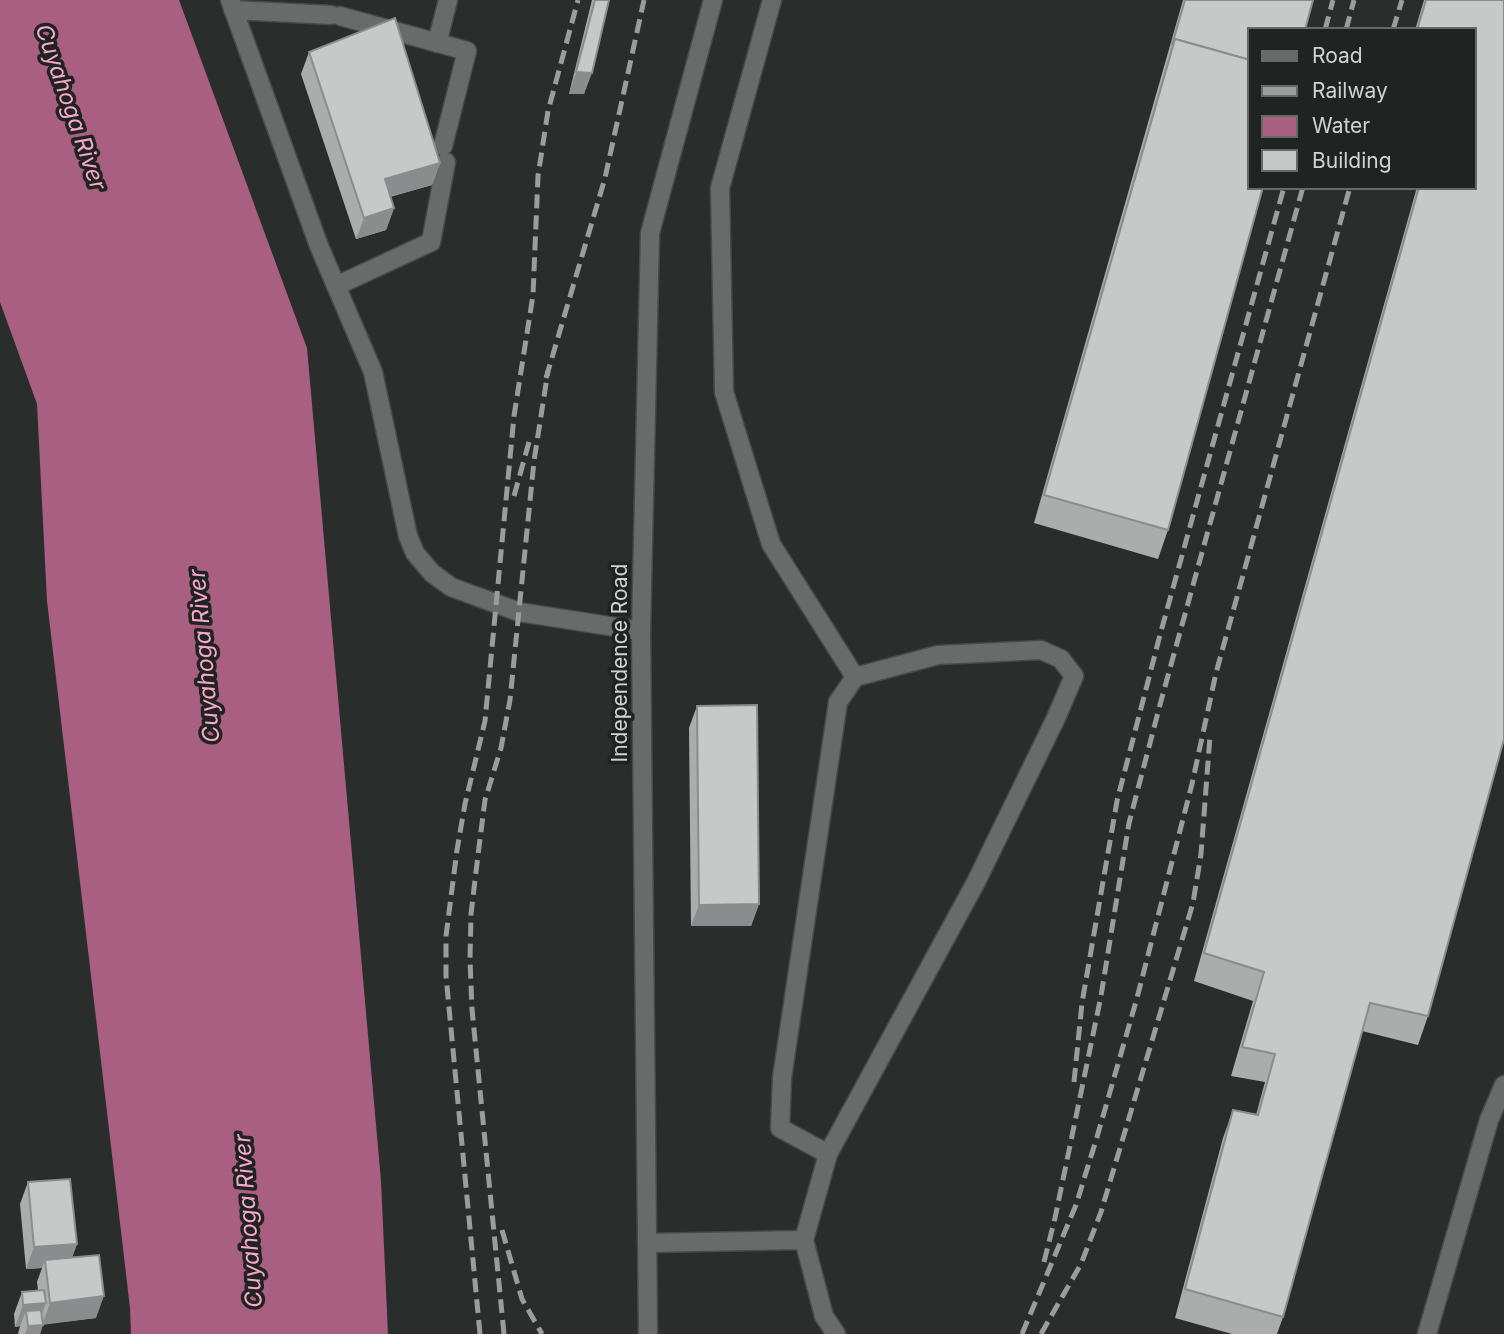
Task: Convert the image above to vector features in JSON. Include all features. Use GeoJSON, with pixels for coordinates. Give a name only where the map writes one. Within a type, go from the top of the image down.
{"type":"FeatureCollection","features":[{"type":"Feature","properties":{"kind":"street"},"geometry":{"type":"LineString","coordinates":[[437,43],[448,0]]}},
{"type":"Feature","properties":{"kind":"street","name":"Independence Road"},"geometry":{"type":"LineString","coordinates":[[648,1334],[641,631],[650,233],[713,0]]}},
{"type":"Feature","properties":{"kind":"street"},"geometry":{"type":"LineString","coordinates":[[772,0],[720,188],[724,392],[771,544],[855,677]]}},
{"type":"Feature","properties":{"kind":"street"},"geometry":{"type":"LineString","coordinates":[[336,286],[431,242],[444,154],[467,51],[335,15],[232,5],[319,246],[336,286],[373,372],[408,536],[415,553],[432,573],[451,587],[519,612],[641,631]]}},
{"type":"Feature","properties":{"kind":"street"},"geometry":{"type":"LineString","coordinates":[[828,1154],[780,1128],[782,1078],[838,702],[855,677],[938,655],[1041,650],[1060,659],[1074,676],[976,882],[828,1154],[804,1240],[824,1316],[836,1334]]}},
{"type":"Feature","properties":{"kind":"street"},"geometry":{"type":"LineString","coordinates":[[1427,1334],[1489,1120],[1504,1084]]}},
{"type":"Feature","properties":{"kind":"street"},"geometry":{"type":"LineString","coordinates":[[647,1243],[804,1240]]}},
{"type":"Feature","properties":{"kind":"water","name":"Cuyahoga River"},"geometry":{"type":"Polygon","coordinates":[[[0,0],[179,0],[307,348],[381,1181],[388,1334],[131,1334],[47,601],[37,404],[0,302],[0,0]]]}},
{"type":"Feature","properties":{"kind":"building"},"geometry":{"type":"Polygon","coordinates":[[[595,0],[609,0],[592,73],[576,72],[595,0]]]}},
{"type":"Feature","properties":{"kind":"building"},"geometry":{"type":"Polygon","coordinates":[[[1185,0],[1313,0],[1306,28],[1248,28],[1248,59],[1175,39],[1172,45],[1185,0]]]}},
{"type":"Feature","properties":{"kind":"building"},"geometry":{"type":"Polygon","coordinates":[[[1426,0],[1504,0],[1504,739],[1428,1016],[1370,1003],[1283,1317],[1185,1289],[1233,1110],[1258,1115],[1275,1054],[1242,1047],[1264,972],[1204,953],[1418,189],[1476,189],[1476,28],[1418,28],[1426,0]]]}},
{"type":"Feature","properties":{"kind":"building"},"geometry":{"type":"Polygon","coordinates":[[[395,18],[440,163],[385,179],[394,208],[364,218],[309,52],[395,18]]]}},
{"type":"Feature","properties":{"kind":"building"},"geometry":{"type":"Polygon","coordinates":[[[1175,39],[1248,59],[1248,189],[1262,189],[1168,530],[1044,495],[1175,39]]]}},
{"type":"Feature","properties":{"kind":"building"},"geometry":{"type":"Polygon","coordinates":[[[757,705],[759,904],[699,905],[697,706],[757,705]]]}},
{"type":"Feature","properties":{"kind":"building"},"geometry":{"type":"Polygon","coordinates":[[[70,1179],[77,1244],[34,1247],[28,1182],[70,1179]]]}},
{"type":"Feature","properties":{"kind":"building"},"geometry":{"type":"Polygon","coordinates":[[[99,1255],[104,1296],[50,1303],[45,1260],[99,1255]]]}},
{"type":"Feature","properties":{"kind":"building"},"geometry":{"type":"Polygon","coordinates":[[[44,1290],[46,1303],[23,1305],[22,1292],[44,1290]]]}},
{"type":"Feature","properties":{"kind":"building"},"geometry":{"type":"Polygon","coordinates":[[[41,1310],[43,1325],[28,1326],[26,1311],[41,1310]]]}},
{"type":"Feature","properties":{"kind":"railway"},"geometry":{"type":"LineString","coordinates":[[480,1334],[446,976],[446,936],[465,804],[485,721],[514,416],[533,295],[538,176],[548,111],[578,0]]}},
{"type":"Feature","properties":{"kind":"railway"},"geometry":{"type":"LineString","coordinates":[[546,378],[605,178],[644,0]]}},
{"type":"Feature","properties":{"kind":"railway"},"geometry":{"type":"LineString","coordinates":[[1326,28],[1333,0]]}},
{"type":"Feature","properties":{"kind":"railway"},"geometry":{"type":"LineString","coordinates":[[1347,28],[1354,0]]}},
{"type":"Feature","properties":{"kind":"railway"},"geometry":{"type":"LineString","coordinates":[[1394,28],[1402,0]]}},
{"type":"Feature","properties":{"kind":"railway"},"geometry":{"type":"LineString","coordinates":[[1074,1082],[1082,1003],[1117,801],[1283,189]]}},
{"type":"Feature","properties":{"kind":"railway"},"geometry":{"type":"LineString","coordinates":[[1044,1262],[1101,996],[1129,823],[1302,189]]}},
{"type":"Feature","properties":{"kind":"railway"},"geometry":{"type":"LineString","coordinates":[[1022,1334],[1076,1205],[1137,998],[1192,784],[1216,673],[1349,189]]}},
{"type":"Feature","properties":{"kind":"railway"},"geometry":{"type":"LineString","coordinates":[[504,1334],[472,1009],[471,914],[485,800],[501,748],[510,700],[534,461],[548,371]]}},
{"type":"Feature","properties":{"kind":"railway"},"geometry":{"type":"LineString","coordinates":[[514,496],[529,442]]}},
{"type":"Feature","properties":{"kind":"railway"},"geometry":{"type":"LineString","coordinates":[[1041,1334],[1081,1264],[1101,1212],[1193,903],[1201,854],[1210,736]]}},
{"type":"Feature","properties":{"kind":"railway"},"geometry":{"type":"LineString","coordinates":[[502,1230],[522,1299],[542,1334]]}}]}
